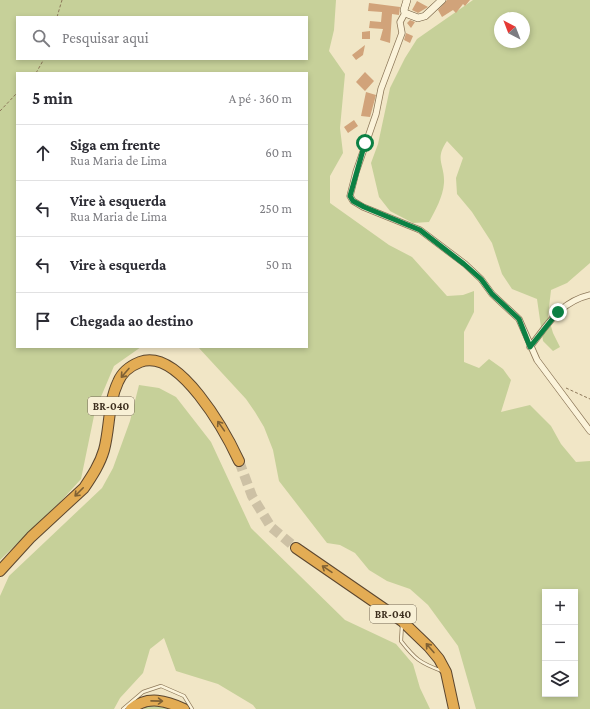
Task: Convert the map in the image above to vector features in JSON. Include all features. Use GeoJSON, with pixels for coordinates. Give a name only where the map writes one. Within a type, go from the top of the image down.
{"type":"FeatureCollection","features":[{"type":"Feature","properties":{"kind":"highway","name":"BR-040"},"geometry":{"type":"LineString","coordinates":[[0,571],[31,537],[84,488],[90,479],[104,450],[114,393],[118,380],[125,371],[134,364],[143,361],[155,360],[166,364],[182,377],[225,432],[239,461]]}},
{"type":"Feature","properties":{"kind":"highway","name":"BR-040"},"geometry":{"type":"LineString","coordinates":[[296,548],[402,621],[429,647],[439,659],[446,672],[454,709]]}},
{"type":"Feature","properties":{"kind":"highway"},"geometry":{"type":"LineString","coordinates":[[131,709],[140,703],[156,700],[170,702],[184,709]]}},
{"type":"Feature","properties":{"kind":"street"},"geometry":{"type":"LineString","coordinates":[[407,0],[404,10],[405,13],[400,22],[402,33],[381,89],[376,114],[356,172],[350,196],[353,201],[364,207],[420,230],[481,279],[492,294],[519,319],[537,360],[590,431]]}},
{"type":"Feature","properties":{"kind":"street"},"geometry":{"type":"LineString","coordinates":[[405,13],[418,18],[425,16],[442,0]]}},
{"type":"Feature","properties":{"kind":"street"},"geometry":{"type":"LineString","coordinates":[[530,347],[558,312],[567,304],[590,295]]}},
{"type":"Feature","properties":{"kind":"lane"},"geometry":{"type":"LineString","coordinates":[[402,621],[400,641],[411,654],[423,664],[446,672]]}},
{"type":"Feature","properties":{"kind":"lane"},"geometry":{"type":"LineString","coordinates":[[123,709],[143,692],[161,686],[184,696],[192,709]]}},
{"type":"Feature","properties":{"kind":"path"},"geometry":{"type":"LineString","coordinates":[[57,16],[62,0]]}},
{"type":"Feature","properties":{"kind":"path"},"geometry":{"type":"LineString","coordinates":[[37,72],[43,60]]}},
{"type":"Feature","properties":{"kind":"path"},"geometry":{"type":"LineString","coordinates":[[0,111],[16,94]]}},
{"type":"Feature","properties":{"kind":"path"},"geometry":{"type":"LineString","coordinates":[[560,390],[568,388],[590,398]]}},
{"type":"Feature","properties":{"kind":"green space"},"geometry":{"type":"Polygon","coordinates":[[[0,0],[336,0],[334,30],[329,51],[345,74],[340,128],[343,153],[330,176],[330,203],[389,245],[412,257],[447,296],[463,295],[474,291],[474,312],[464,332],[464,362],[479,368],[489,359],[503,369],[511,380],[501,412],[530,405],[551,426],[561,444],[576,462],[590,461],[590,709],[476,709],[458,646],[428,605],[410,589],[387,581],[369,570],[355,553],[340,545],[327,543],[279,481],[273,450],[264,427],[255,412],[246,399],[199,348],[308,348],[308,72],[16,72],[16,348],[140,348],[114,366],[95,411],[81,479],[63,499],[0,560],[0,0]]]}},
{"type":"Feature","properties":{"kind":"green space"},"geometry":{"type":"Polygon","coordinates":[[[473,0],[590,0],[590,263],[567,283],[551,290],[548,316],[553,333],[560,347],[553,351],[543,341],[537,299],[512,289],[502,274],[492,243],[472,212],[457,194],[456,178],[463,158],[447,141],[441,153],[444,177],[442,193],[429,222],[413,223],[390,211],[379,197],[371,163],[378,144],[390,88],[405,58],[417,39],[473,0]]]}},
{"type":"Feature","properties":{"kind":"green space"},"geometry":{"type":"Polygon","coordinates":[[[139,385],[159,388],[176,397],[211,442],[251,528],[345,620],[396,644],[413,664],[420,688],[430,709],[256,709],[253,705],[218,684],[176,671],[164,638],[150,649],[143,673],[120,698],[114,709],[0,709],[0,596],[9,576],[102,488],[113,468],[130,421],[139,385]]]}},
{"type":"Feature","properties":{"kind":"green space"},"geometry":{"type":"Polygon","coordinates":[[[161,704],[172,709],[144,709],[146,706],[161,704]]]}},
{"type":"Feature","properties":{"kind":"building"},"geometry":{"type":"Polygon","coordinates":[[[447,0],[470,0],[465,6],[463,4],[456,13],[453,10],[442,17],[438,10],[447,0]]]}},
{"type":"Feature","properties":{"kind":"building"},"geometry":{"type":"Polygon","coordinates":[[[417,1],[428,7],[418,13],[412,10],[417,1]]]}},
{"type":"Feature","properties":{"kind":"building"},"geometry":{"type":"Polygon","coordinates":[[[369,3],[400,7],[399,15],[392,14],[390,43],[380,40],[383,29],[369,28],[370,21],[381,22],[382,12],[368,11],[369,3]]]}},
{"type":"Feature","properties":{"kind":"building"},"geometry":{"type":"Polygon","coordinates":[[[410,20],[415,22],[411,28],[407,23],[410,20]]]}},
{"type":"Feature","properties":{"kind":"building"},"geometry":{"type":"Polygon","coordinates":[[[370,31],[370,39],[362,39],[362,32],[370,31]]]}},
{"type":"Feature","properties":{"kind":"building"},"geometry":{"type":"Polygon","coordinates":[[[406,33],[413,36],[410,43],[404,40],[406,33]]]}},
{"type":"Feature","properties":{"kind":"building"},"geometry":{"type":"Polygon","coordinates":[[[365,45],[363,55],[356,60],[352,55],[365,45]]]}},
{"type":"Feature","properties":{"kind":"building"},"geometry":{"type":"Polygon","coordinates":[[[365,72],[374,81],[365,91],[356,82],[365,72]]]}},
{"type":"Feature","properties":{"kind":"building"},"geometry":{"type":"Polygon","coordinates":[[[366,92],[376,95],[370,117],[361,116],[366,92]]]}},
{"type":"Feature","properties":{"kind":"building"},"geometry":{"type":"Polygon","coordinates":[[[354,120],[358,126],[348,133],[344,127],[354,120]]]}},
{"type":"Feature","properties":{"kind":"tunnel"},"geometry":{"type":"LineString","coordinates":[[239,461],[252,496],[271,527],[296,548]]}},
{"type":"Feature","properties":{"kind":"route"},"geometry":{"type":"LineString","coordinates":[[365,143],[350,196],[353,201],[420,230],[435,240],[481,279],[492,294],[514,312],[523,326],[530,347],[558,312]]}}]}
